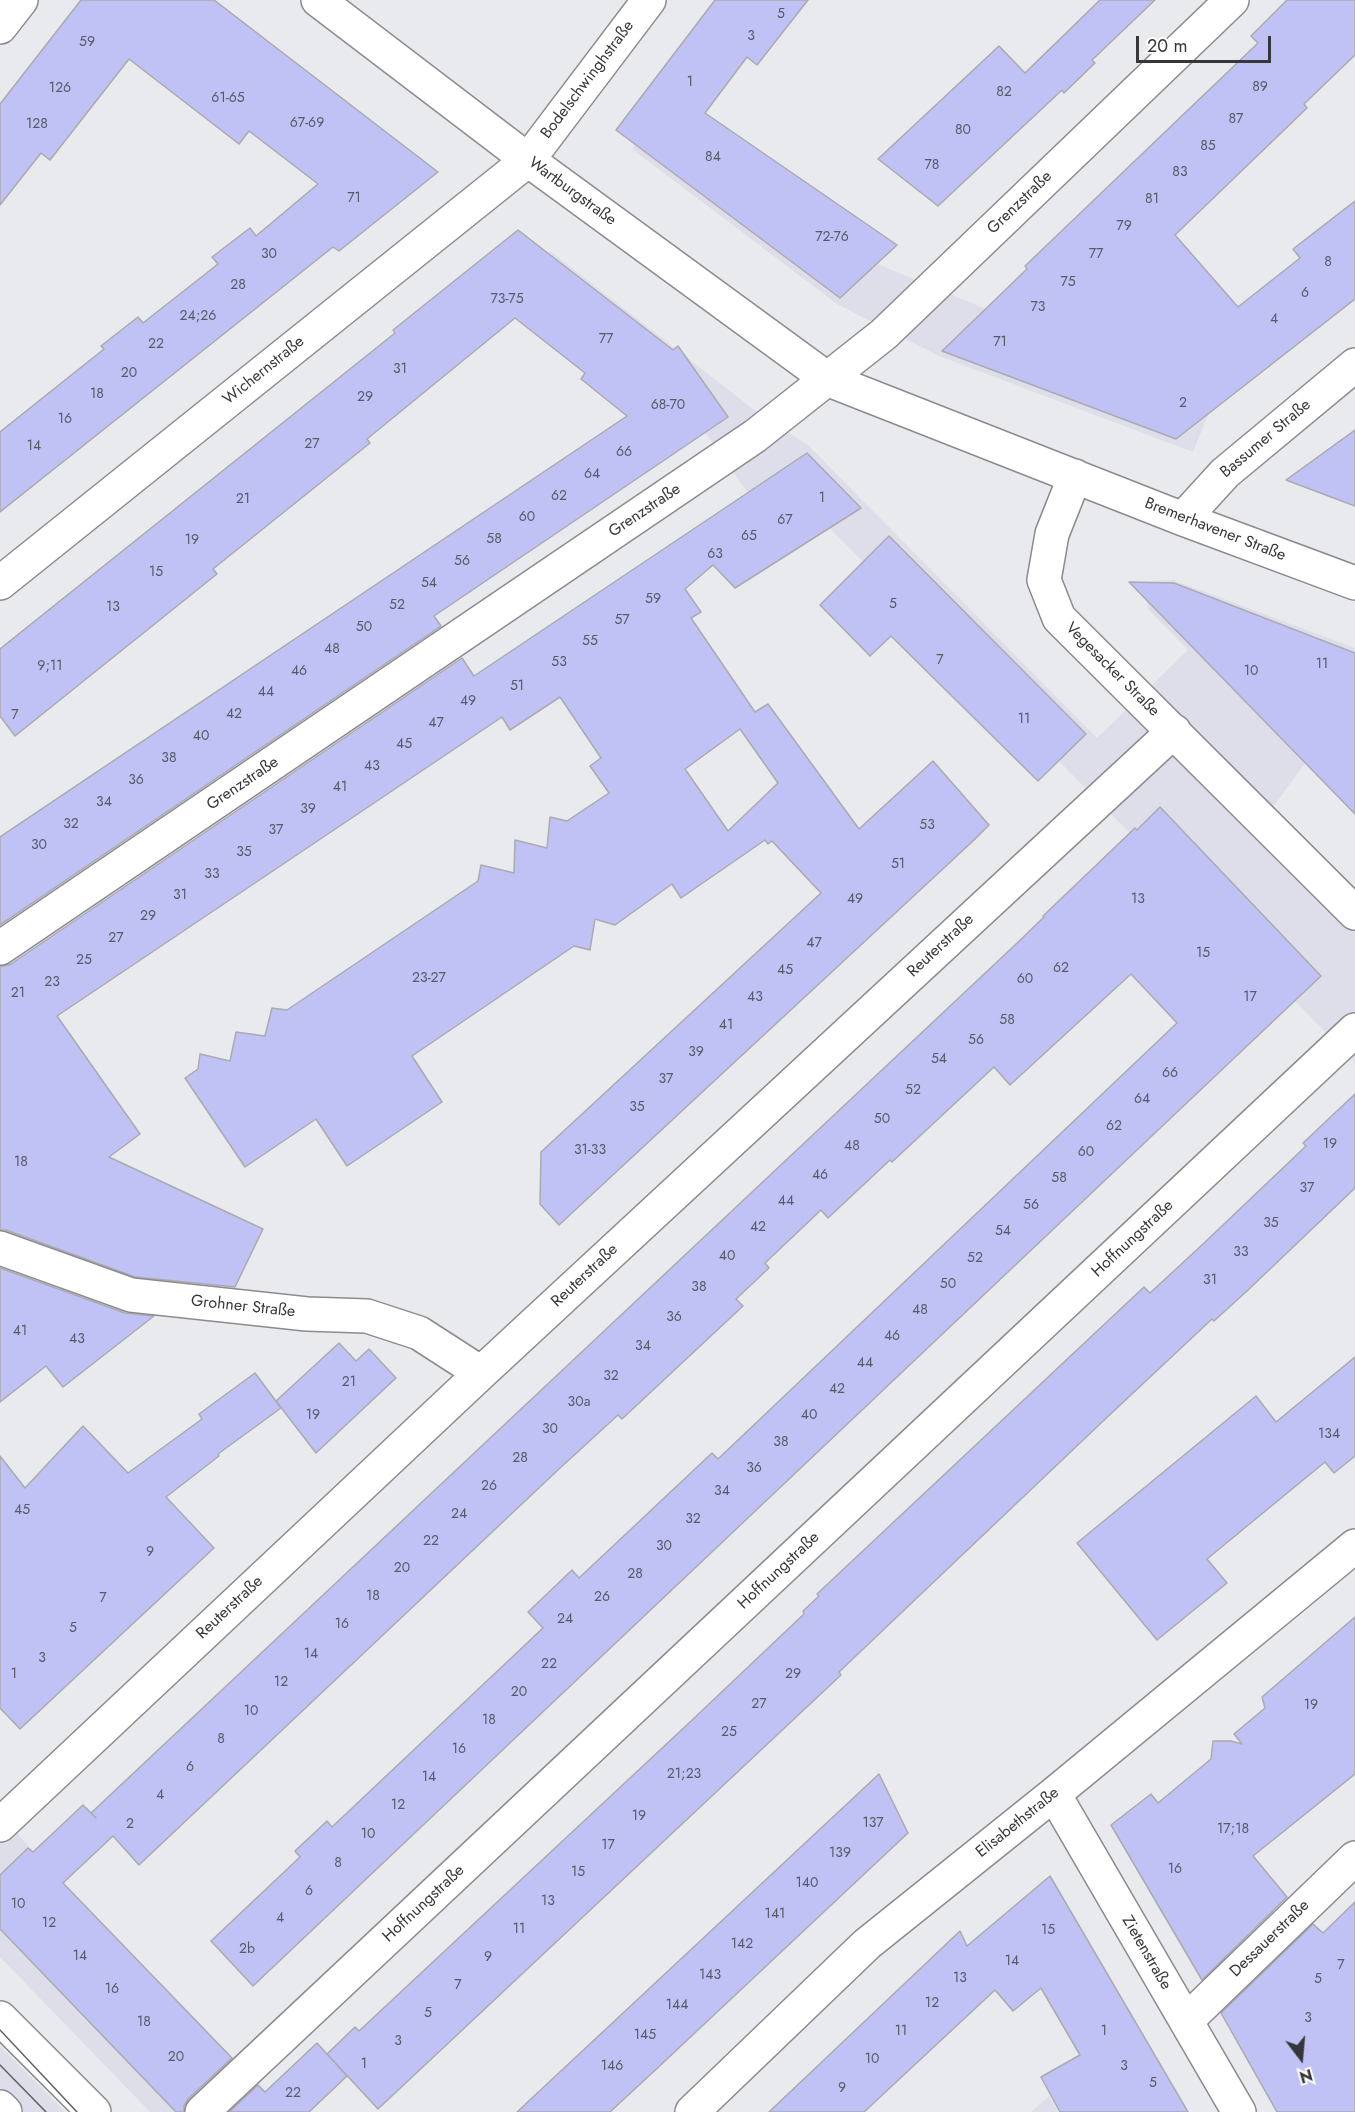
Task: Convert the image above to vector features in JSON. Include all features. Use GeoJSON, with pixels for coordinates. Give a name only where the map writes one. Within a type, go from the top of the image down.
{"type":"FeatureCollection","features":[{"type":"Feature","properties":{"kind":"street"},"geometry":{"type":"LineString","coordinates":[[0,27],[21,0]]}},
{"type":"Feature","properties":{"kind":"street","name":"Wartburgstraße"},"geometry":{"type":"LineString","coordinates":[[318,0],[528,160],[829,380]]}},
{"type":"Feature","properties":{"kind":"street","name":"Bodelschwinghstraße"},"geometry":{"type":"LineString","coordinates":[[528,160],[650,0]]}},
{"type":"Feature","properties":{"kind":"street","name":"Grenzstraße"},"geometry":{"type":"LineString","coordinates":[[0,948],[755,436],[829,380],[884,334],[1232,0]]}},
{"type":"Feature","properties":{"kind":"street","name":"Wichernstraße"},"geometry":{"type":"LineString","coordinates":[[0,583],[528,160]]}},
{"type":"Feature","properties":{"kind":"street","name":"Bassumer Straße"},"geometry":{"type":"LineString","coordinates":[[1183,519],[1225,473],[1355,365]]}},
{"type":"Feature","properties":{"kind":"street"},"geometry":{"type":"LineString","coordinates":[[829,380],[1075,476]]}},
{"type":"Feature","properties":{"kind":"street","name":"Bremerhavener Straße"},"geometry":{"type":"LineString","coordinates":[[1075,476],[1355,583]]}},
{"type":"Feature","properties":{"kind":"street","name":"Vegesacker Straße"},"geometry":{"type":"LineString","coordinates":[[1075,476],[1052,534],[1044,580],[1059,618],[1355,913]]}},
{"type":"Feature","properties":{"kind":"street","name":"Reuterstraße"},"geometry":{"type":"LineString","coordinates":[[0,1825],[481,1373],[1174,731]]}},
{"type":"Feature","properties":{"kind":"street","name":"Hoffnungstraße"},"geometry":{"type":"LineString","coordinates":[[202,2112],[1355,1030]]}},
{"type":"Feature","properties":{"kind":"street","name":"Grohner Straße"},"geometry":{"type":"LineString","coordinates":[[0,1248],[131,1295],[307,1314],[367,1316],[419,1333],[481,1373]]}},
{"type":"Feature","properties":{"kind":"street","name":"Elisabethstraße"},"geometry":{"type":"LineString","coordinates":[[692,2112],[867,1944],[1054,1794],[1355,1546]]}},
{"type":"Feature","properties":{"kind":"street","name":"Zietenstraße"},"geometry":{"type":"LineString","coordinates":[[1054,1794],[1239,2112]]}},
{"type":"Feature","properties":{"kind":"street","name":"Dessauerstraße"},"geometry":{"type":"LineString","coordinates":[[1186,2020],[1355,1858]]}},
{"type":"Feature","properties":{"kind":"street"},"geometry":{"type":"LineString","coordinates":[[0,2018],[94,2112]]}},
{"type":"Feature","properties":{"kind":"street"},"geometry":{"type":"LineString","coordinates":[[0,2107],[5,2112]]}},
{"type":"Feature","properties":{"kind":"shaded area"},"geometry":{"type":"Polygon","coordinates":[[[656,119],[844,250],[1213,403],[1193,452],[939,356],[837,304],[632,149],[656,119]]]}},
{"type":"Feature","properties":{"kind":"shaded area"},"geometry":{"type":"Polygon","coordinates":[[[550,251],[753,409],[809,446],[1097,738],[1188,650],[1148,609],[1145,596],[1153,581],[1173,580],[1355,648],[1355,694],[1271,810],[1355,895],[1355,1062],[808,506],[772,527],[669,381],[524,282],[550,251]]]}},
{"type":"Feature","properties":{"kind":"shaded area"},"geometry":{"type":"Polygon","coordinates":[[[0,1815],[171,1999],[281,2112],[150,2112],[0,1957],[0,1815]]]}},
{"type":"Feature","properties":{"kind":"shaded area"},"geometry":{"type":"Polygon","coordinates":[[[0,2046],[65,2112],[24,2112],[0,2088],[0,2046]]]}},
{"type":"Feature","properties":{"kind":"shaded area"},"geometry":{"type":"Polygon","coordinates":[[[1049,2096],[1058,2112],[1031,2112],[1049,2096]]]}},
{"type":"Feature","properties":{"kind":"building"},"geometry":{"type":"Polygon","coordinates":[[[81,0],[214,0],[438,172],[339,251],[333,247],[0,512],[0,432],[104,349],[101,346],[138,317],[143,323],[218,264],[212,257],[250,228],[256,236],[318,184],[249,131],[239,144],[129,59],[50,160],[41,153],[0,205],[0,104],[81,0]]]}},
{"type":"Feature","properties":{"kind":"building"},"geometry":{"type":"Polygon","coordinates":[[[715,0],[808,0],[757,65],[747,57],[705,113],[897,245],[840,298],[616,130],[715,0]]]}},
{"type":"Feature","properties":{"kind":"building"},"geometry":{"type":"Polygon","coordinates":[[[1100,0],[1155,0],[1092,60],[1095,63],[1064,93],[1062,90],[938,206],[878,159],[999,46],[1025,73],[1100,0]]]}},
{"type":"Feature","properties":{"kind":"building"},"geometry":{"type":"Polygon","coordinates":[[[1287,0],[1355,0],[1355,55],[1304,104],[1307,108],[1175,235],[1238,307],[1300,258],[1293,249],[1355,201],[1355,299],[1176,439],[942,351],[1027,269],[1025,266],[1258,43],[1251,36],[1287,0]]]}},
{"type":"Feature","properties":{"kind":"building"},"geometry":{"type":"Polygon","coordinates":[[[518,230],[673,350],[678,346],[728,417],[434,616],[441,626],[0,925],[0,837],[627,416],[581,379],[585,373],[515,318],[367,439],[370,443],[213,569],[217,574],[15,736],[0,716],[0,649],[395,333],[393,330],[518,230]]]}},
{"type":"Feature","properties":{"kind":"building"},"geometry":{"type":"Polygon","coordinates":[[[1355,430],[1355,506],[1286,480],[1355,430]]]}},
{"type":"Feature","properties":{"kind":"building"},"geometry":{"type":"Polygon","coordinates":[[[807,453],[861,508],[735,588],[713,565],[685,589],[701,612],[691,618],[755,712],[768,704],[859,829],[933,761],[989,825],[559,1225],[540,1204],[541,1152],[821,893],[772,841],[768,844],[765,840],[681,898],[672,884],[615,925],[595,919],[590,950],[574,946],[412,1056],[442,1102],[347,1166],[316,1119],[245,1167],[185,1078],[198,1069],[200,1054],[230,1061],[236,1032],[265,1036],[272,1008],[287,1010],[478,881],[481,865],[514,873],[515,840],[547,848],[550,817],[567,821],[609,793],[590,766],[601,758],[560,697],[510,730],[502,717],[57,1016],[140,1134],[109,1157],[263,1229],[235,1287],[135,1277],[6,1230],[0,1230],[0,967],[11,964],[462,658],[474,676],[807,453]],[[740,729],[685,769],[728,831],[778,783],[740,729]]]}},
{"type":"Feature","properties":{"kind":"building"},"geometry":{"type":"Polygon","coordinates":[[[889,536],[1086,734],[1038,781],[891,636],[870,656],[820,605],[889,536]]]}},
{"type":"Feature","properties":{"kind":"building"},"geometry":{"type":"Polygon","coordinates":[[[1129,582],[1174,583],[1355,653],[1355,814],[1129,582]]]}},
{"type":"Feature","properties":{"kind":"building"},"geometry":{"type":"Polygon","coordinates":[[[1160,807],[1321,976],[253,1986],[211,1941],[300,1857],[295,1851],[327,1821],[332,1827],[543,1628],[528,1612],[572,1570],[579,1578],[712,1453],[718,1459],[1177,1023],[1131,974],[1010,1085],[994,1067],[828,1218],[821,1210],[765,1263],[769,1268],[736,1299],[743,1306],[622,1419],[618,1415],[559,1469],[139,1865],[113,1836],[63,1883],[232,2058],[189,2098],[184,2106],[184,2112],[176,2112],[0,1929],[0,1875],[28,1848],[33,1852],[83,1805],[91,1813],[1015,945],[1135,828],[1137,830],[1160,807]]]}},
{"type":"Feature","properties":{"kind":"building"},"geometry":{"type":"Polygon","coordinates":[[[1355,1094],[1355,1188],[1247,1291],[1214,1321],[1212,1319],[1100,1424],[839,1672],[841,1675],[378,2109],[327,2054],[355,2027],[359,2031],[690,1722],[804,1614],[803,1611],[819,1596],[817,1594],[1144,1287],[1150,1293],[1203,1244],[1306,1146],[1303,1143],[1355,1094]]]}},
{"type":"Feature","properties":{"kind":"building"},"geometry":{"type":"Polygon","coordinates":[[[0,1268],[125,1313],[154,1316],[63,1387],[46,1366],[0,1402],[0,1268]]]}},
{"type":"Feature","properties":{"kind":"building"},"geometry":{"type":"Polygon","coordinates":[[[339,1343],[356,1361],[369,1349],[396,1378],[316,1453],[276,1401],[339,1343]]]}},
{"type":"Feature","properties":{"kind":"building"},"geometry":{"type":"Polygon","coordinates":[[[1355,1357],[1355,1456],[1334,1473],[1325,1462],[1207,1559],[1227,1583],[1157,1640],[1077,1543],[1256,1396],[1276,1422],[1355,1357]]]}},
{"type":"Feature","properties":{"kind":"building"},"geometry":{"type":"Polygon","coordinates":[[[255,1373],[281,1408],[218,1454],[219,1456],[166,1497],[214,1548],[20,1729],[0,1708],[0,1456],[25,1488],[83,1426],[128,1473],[202,1419],[199,1414],[255,1373]]]}},
{"type":"Feature","properties":{"kind":"building"},"geometry":{"type":"Polygon","coordinates":[[[1355,1617],[1355,1774],[1253,1856],[1287,1897],[1202,1980],[1111,1825],[1151,1794],[1158,1803],[1211,1759],[1213,1741],[1231,1741],[1242,1744],[1234,1734],[1265,1708],[1262,1697],[1355,1617]]]}},
{"type":"Feature","properties":{"kind":"building"},"geometry":{"type":"Polygon","coordinates":[[[879,1774],[908,1833],[650,2075],[610,2112],[517,2112],[879,1774]]]}},
{"type":"Feature","properties":{"kind":"building"},"geometry":{"type":"Polygon","coordinates":[[[1050,1876],[1188,2112],[1060,2112],[1041,2077],[1080,2055],[1041,1988],[1013,2011],[995,1990],[864,2112],[769,2112],[960,1931],[967,1946],[1050,1876]]]}},
{"type":"Feature","properties":{"kind":"building"},"geometry":{"type":"Polygon","coordinates":[[[1355,1902],[1355,2112],[1277,2112],[1221,2013],[1313,1924],[1323,1933],[1355,1902]]]}},
{"type":"Feature","properties":{"kind":"building"},"geometry":{"type":"Polygon","coordinates":[[[317,2043],[347,2076],[309,2112],[229,2112],[258,2085],[265,2092],[317,2043]]]}},
{"type":"Feature","properties":{"kind":"tram line"},"geometry":{"type":"LineString","coordinates":[[0,2030],[77,2112]]}},
{"type":"Feature","properties":{"kind":"tram line"},"geometry":{"type":"LineString","coordinates":[[0,2065],[46,2112]]}}]}
